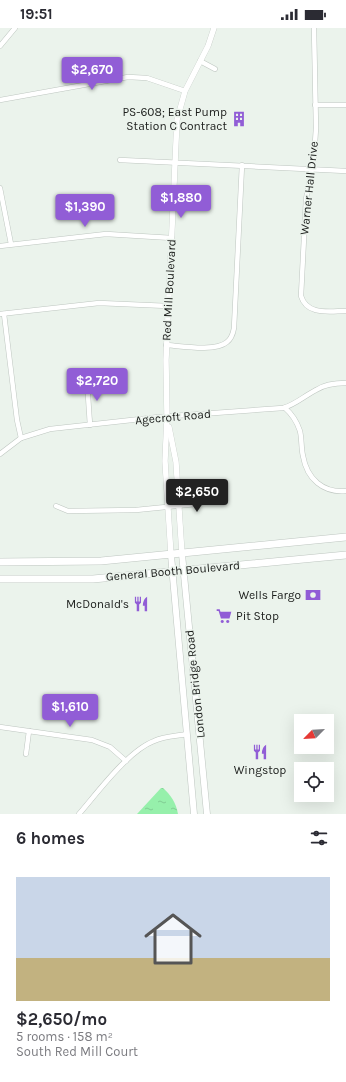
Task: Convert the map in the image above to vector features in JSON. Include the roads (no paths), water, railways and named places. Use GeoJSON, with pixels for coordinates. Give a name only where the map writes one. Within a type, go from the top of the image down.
{"type":"FeatureCollection","features":[{"type":"Feature","properties":{"kind":"highway","name":"General Booth Boulevard"},"geometry":{"type":"LineString","coordinates":[[0,562],[101,560],[171,555],[346,537]]}},
{"type":"Feature","properties":{"kind":"highway","name":"General Booth Boulevard"},"geometry":{"type":"LineString","coordinates":[[0,578],[93,579],[346,555]]}},
{"type":"Feature","properties":{"kind":"main road","name":"London Bridge Road"},"geometry":{"type":"LineString","coordinates":[[182,554],[207,814]]}},
{"type":"Feature","properties":{"kind":"main road","name":"London Bridge Road"},"geometry":{"type":"LineString","coordinates":[[171,555],[194,814]]}},
{"type":"Feature","properties":{"kind":"street"},"geometry":{"type":"LineString","coordinates":[[0,46],[15,28]]}},
{"type":"Feature","properties":{"kind":"street","name":"Red Mill Boulevard"},"geometry":{"type":"LineString","coordinates":[[171,555],[166,461],[166,345],[177,120],[185,91],[208,46],[214,28]]}},
{"type":"Feature","properties":{"kind":"street","name":"Warner Hall Drive"},"geometry":{"type":"LineString","coordinates":[[314,28],[315,143],[306,200],[301,296],[305,305],[314,310],[346,311]]}},
{"type":"Feature","properties":{"kind":"street"},"geometry":{"type":"LineString","coordinates":[[200,61],[215,69]]}},
{"type":"Feature","properties":{"kind":"street"},"geometry":{"type":"LineString","coordinates":[[0,100],[128,77],[147,78],[185,91]]}},
{"type":"Feature","properties":{"kind":"street"},"geometry":{"type":"LineString","coordinates":[[315,105],[346,105]]}},
{"type":"Feature","properties":{"kind":"street"},"geometry":{"type":"LineString","coordinates":[[120,160],[346,171]]}},
{"type":"Feature","properties":{"kind":"street"},"geometry":{"type":"LineString","coordinates":[[166,345],[214,347],[226,343],[233,334],[242,165]]}},
{"type":"Feature","properties":{"kind":"street"},"geometry":{"type":"LineString","coordinates":[[0,188],[11,244]]}},
{"type":"Feature","properties":{"kind":"street"},"geometry":{"type":"LineString","coordinates":[[0,246],[106,234],[172,238]]}},
{"type":"Feature","properties":{"kind":"street"},"geometry":{"type":"LineString","coordinates":[[21,438],[17,420],[2,314],[99,303],[168,306]]}},
{"type":"Feature","properties":{"kind":"street"},"geometry":{"type":"LineString","coordinates":[[87,381],[90,425]]}},
{"type":"Feature","properties":{"kind":"street","name":"Agecroft Road"},"geometry":{"type":"LineString","coordinates":[[0,454],[21,438],[50,429],[167,417],[285,408],[294,404],[320,387],[337,383],[346,383]]}},
{"type":"Feature","properties":{"kind":"street"},"geometry":{"type":"LineString","coordinates":[[285,408],[293,417],[300,432],[304,463],[310,476],[325,489],[332,491],[346,491]]}},
{"type":"Feature","properties":{"kind":"street","name":"Red Mill Boulevard"},"geometry":{"type":"LineString","coordinates":[[167,417],[176,462],[182,554]]}},
{"type":"Feature","properties":{"kind":"street"},"geometry":{"type":"LineString","coordinates":[[56,506],[68,511],[136,510],[196,504],[220,497]]}},
{"type":"Feature","properties":{"kind":"street"},"geometry":{"type":"LineString","coordinates":[[0,727],[92,740],[110,747],[126,761]]}},
{"type":"Feature","properties":{"kind":"street"},"geometry":{"type":"LineString","coordinates":[[26,754],[29,731]]}},
{"type":"Feature","properties":{"kind":"street"},"geometry":{"type":"LineString","coordinates":[[79,814],[126,761],[136,752],[153,741],[187,734]]}},
{"type":"Feature","properties":{"kind":"water"},"geometry":{"type":"Polygon","coordinates":[[[161,788],[163,788],[171,796],[178,814],[137,814],[161,788]]]}},
{"type":"Feature","properties":{"kind":"place","name":"PS-608; East Pump Station C Contract"},"geometry":{"type":"Point","coordinates":[239,119]}},
{"type":"Feature","properties":{"kind":"place","name":"Wells Fargo"},"geometry":{"type":"Point","coordinates":[313,595]}},
{"type":"Feature","properties":{"kind":"place","name":"McDonald's"},"geometry":{"type":"Point","coordinates":[141,604]}},
{"type":"Feature","properties":{"kind":"place","name":"Pit Stop"},"geometry":{"type":"Point","coordinates":[224,616]}},
{"type":"Feature","properties":{"kind":"place","name":"Wingstop"},"geometry":{"type":"Point","coordinates":[260,752]}}]}
